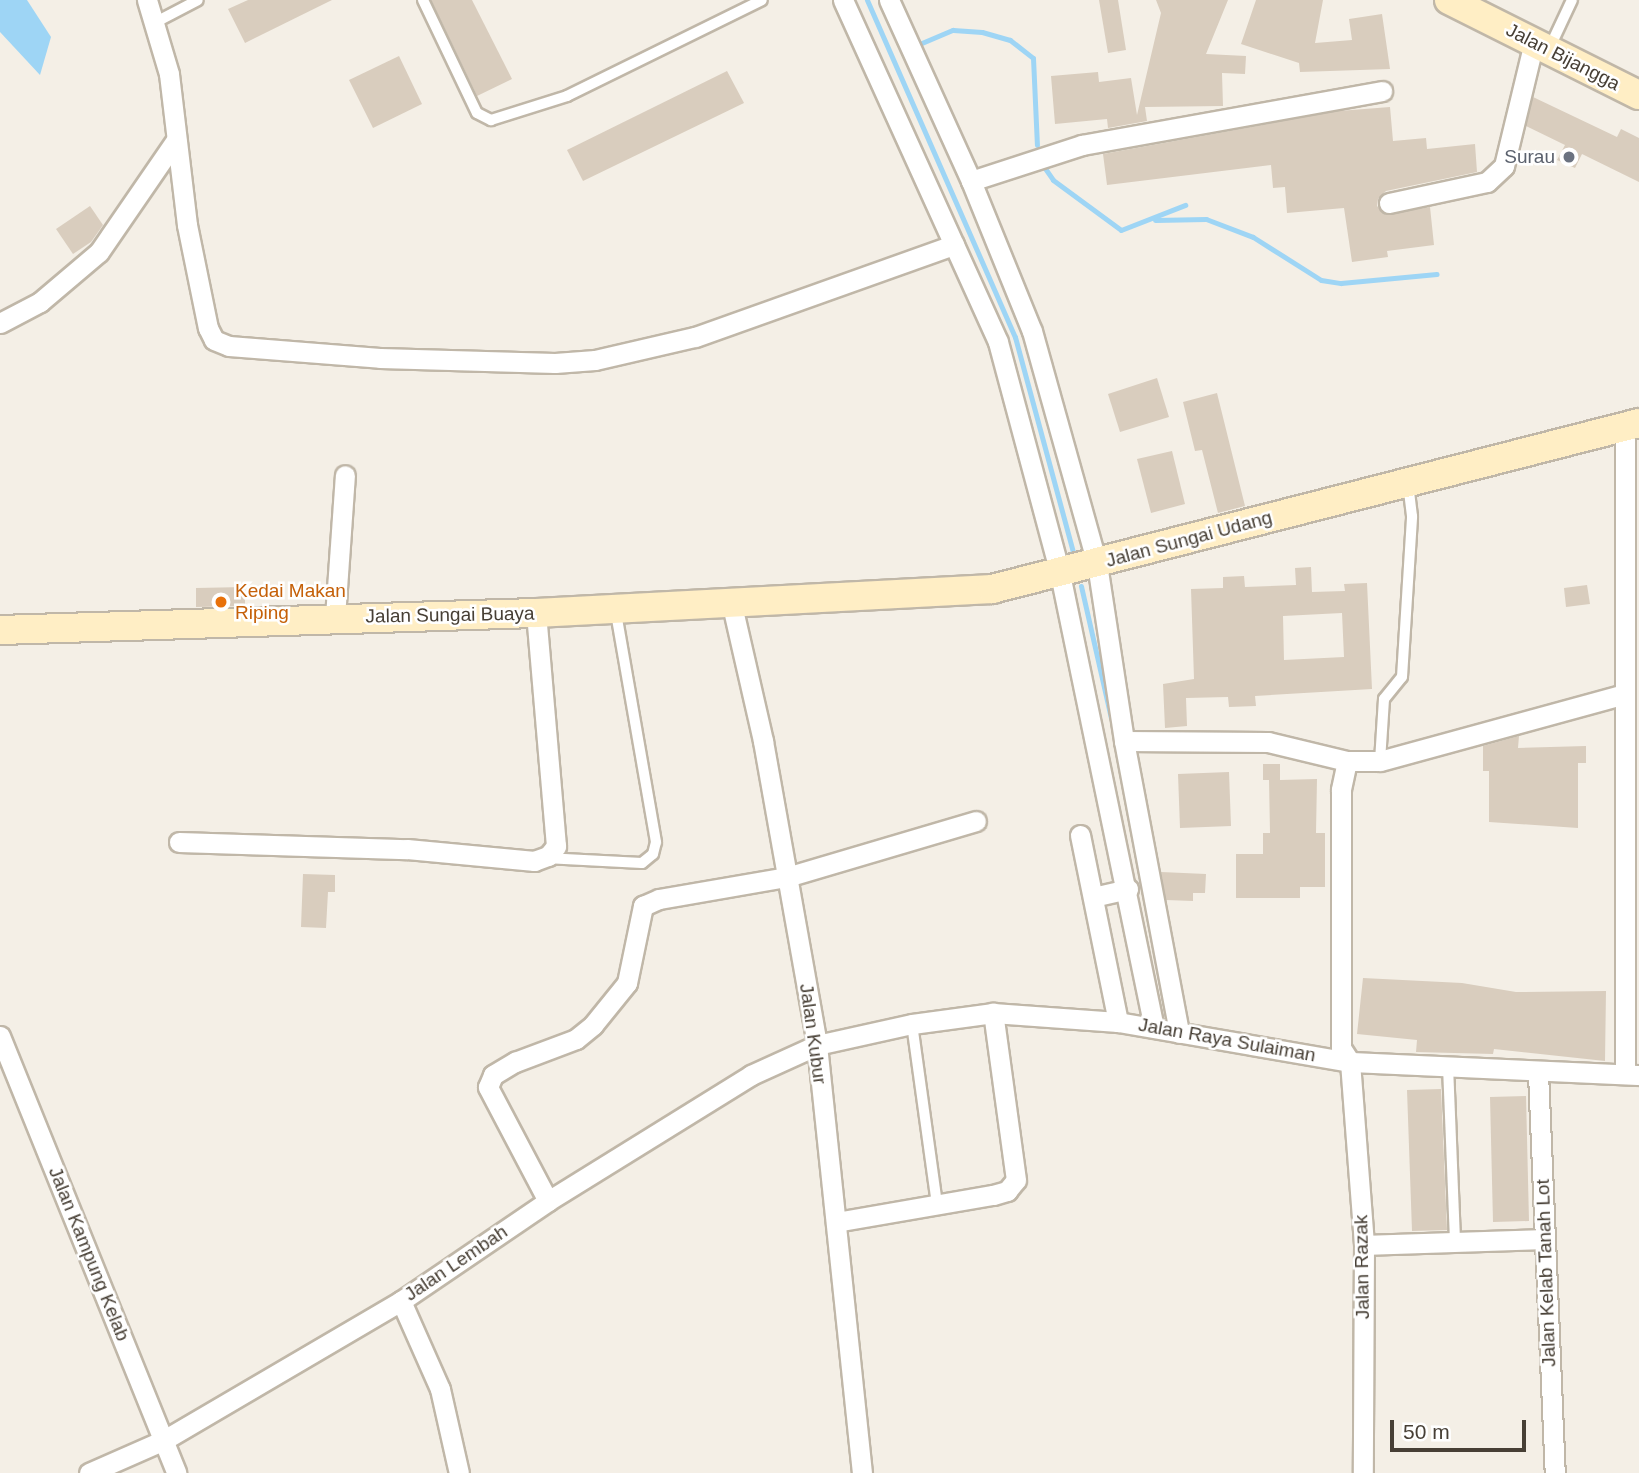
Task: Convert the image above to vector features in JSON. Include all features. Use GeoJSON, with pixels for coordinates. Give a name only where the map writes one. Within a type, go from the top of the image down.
{"type":"FeatureCollection","features":[{"type":"Feature","properties":{"kind":"street"},"geometry":{"type":"LineString","coordinates":[[147,0],[156,22],[169,74],[176,140],[208,327],[214,340],[229,346],[380,358],[555,363],[595,360],[695,337],[954,245]]}},
{"type":"Feature","properties":{"kind":"street"},"geometry":{"type":"LineString","coordinates":[[843,0],[931,186],[954,245],[998,342],[1060,573],[1128,889],[1154,1027]]}},
{"type":"Feature","properties":{"kind":"street"},"geometry":{"type":"LineString","coordinates":[[889,0],[971,181],[1032,331],[1097,564],[1124,741],[1179,1033]]}},
{"type":"Feature","properties":{"kind":"street","name":"Jalan Bijangga"},"geometry":{"type":"LineString","coordinates":[[1449,0],[1639,95]]}},
{"type":"Feature","properties":{"kind":"street"},"geometry":{"type":"LineString","coordinates":[[1389,203],[1487,182],[1504,166],[1542,46]]}},
{"type":"Feature","properties":{"kind":"street"},"geometry":{"type":"LineString","coordinates":[[971,181],[1082,145],[1382,92]]}},
{"type":"Feature","properties":{"kind":"street"},"geometry":{"type":"LineString","coordinates":[[0,323],[40,302],[99,252],[176,140]]}},
{"type":"Feature","properties":{"kind":"street"},"geometry":{"type":"LineString","coordinates":[[1632,425],[1622,695],[1632,1074]]}},
{"type":"Feature","properties":{"kind":"street","name":"Jalan Sungai Udang"},"geometry":{"type":"LineString","coordinates":[[731,601],[992,589],[1097,564],[1408,480],[1632,425]]}},
{"type":"Feature","properties":{"kind":"street"},"geometry":{"type":"LineString","coordinates":[[335,617],[345,475]]}},
{"type":"Feature","properties":{"kind":"street","name":"Jalan Sungai Buaya"},"geometry":{"type":"LineString","coordinates":[[0,630],[335,617],[536,613],[731,601]]}},
{"type":"Feature","properties":{"kind":"street","name":"Jalan Kubur"},"geometry":{"type":"LineString","coordinates":[[731,601],[787,877],[817,1045],[862,1473]]}},
{"type":"Feature","properties":{"kind":"street"},"geometry":{"type":"LineString","coordinates":[[179,842],[407,849],[534,862],[543,858],[556,846],[536,613]]}},
{"type":"Feature","properties":{"kind":"street"},"geometry":{"type":"LineString","coordinates":[[1124,741],[1268,742],[1347,761],[1380,761],[1622,695]]}},
{"type":"Feature","properties":{"kind":"street","name":"Jalan Razak"},"geometry":{"type":"LineString","coordinates":[[1347,761],[1341,790],[1341,1048],[1350,1062],[1364,1245],[1363,1473]]}},
{"type":"Feature","properties":{"kind":"street"},"geometry":{"type":"LineString","coordinates":[[548,1201],[488,1087],[493,1075],[576,1039],[593,1025],[627,983],[643,906],[659,899],[787,877],[976,821]]}},
{"type":"Feature","properties":{"kind":"street"},"geometry":{"type":"LineString","coordinates":[[1080,835],[1118,1022]]}},
{"type":"Feature","properties":{"kind":"street"},"geometry":{"type":"LineString","coordinates":[[1093,898],[1128,889]]}},
{"type":"Feature","properties":{"kind":"street"},"geometry":{"type":"LineString","coordinates":[[836,1222],[1007,1191],[1016,1180],[993,1013]]}},
{"type":"Feature","properties":{"kind":"street","name":"Jalan Raya Sulaiman"},"geometry":{"type":"LineString","coordinates":[[817,1045],[912,1024],[993,1013],[1118,1022],[1350,1062],[1538,1073],[1632,1074]]}},
{"type":"Feature","properties":{"kind":"street","name":"Jalan Kampung Kelab"},"geometry":{"type":"LineString","coordinates":[[0,1036],[177,1473]]}},
{"type":"Feature","properties":{"kind":"street","name":"Jalan Lembah"},"geometry":{"type":"LineString","coordinates":[[89,1473],[164,1440],[401,1301],[548,1201],[751,1075],[817,1045]]}},
{"type":"Feature","properties":{"kind":"street","name":"Jalan Kelab Tanah Lot"},"geometry":{"type":"LineString","coordinates":[[1538,1073],[1555,1473]]}},
{"type":"Feature","properties":{"kind":"street"},"geometry":{"type":"LineString","coordinates":[[1364,1245],[1455,1240],[1544,1240]]}},
{"type":"Feature","properties":{"kind":"street"},"geometry":{"type":"LineString","coordinates":[[401,1301],[440,1389],[459,1473]]}},
{"type":"Feature","properties":{"kind":"lane"},"geometry":{"type":"LineString","coordinates":[[156,22],[198,0]]}},
{"type":"Feature","properties":{"kind":"lane"},"geometry":{"type":"LineString","coordinates":[[423,0],[477,113],[491,120],[567,96],[749,3],[762,0]]}},
{"type":"Feature","properties":{"kind":"lane"},"geometry":{"type":"LineString","coordinates":[[1542,46],[1572,0]]}},
{"type":"Feature","properties":{"kind":"lane"},"geometry":{"type":"LineString","coordinates":[[1380,761],[1384,699],[1402,677],[1412,516],[1408,480]]}},
{"type":"Feature","properties":{"kind":"lane"},"geometry":{"type":"LineString","coordinates":[[543,858],[642,863],[653,854],[656,842],[615,608]]}},
{"type":"Feature","properties":{"kind":"lane"},"geometry":{"type":"LineString","coordinates":[[912,1024],[937,1205]]}},
{"type":"Feature","properties":{"kind":"lane"},"geometry":{"type":"LineString","coordinates":[[1448,1066],[1455,1240]]}},
{"type":"Feature","properties":{"kind":"water"},"geometry":{"type":"Polygon","coordinates":[[[0,0],[27,0],[51,37],[40,75],[0,32],[0,0]]]}},
{"type":"Feature","properties":{"kind":"building"},"geometry":{"type":"Polygon","coordinates":[[[248,0],[332,0],[245,43],[228,9],[248,0]]]}},
{"type":"Feature","properties":{"kind":"building"},"geometry":{"type":"Polygon","coordinates":[[[431,0],[472,0],[512,79],[477,96],[431,0]]]}},
{"type":"Feature","properties":{"kind":"building"},"geometry":{"type":"Polygon","coordinates":[[[1099,0],[1118,0],[1126,50],[1108,53],[1099,0]]]}},
{"type":"Feature","properties":{"kind":"building"},"geometry":{"type":"Polygon","coordinates":[[[1156,0],[1228,0],[1206,54],[1246,56],[1245,74],[1222,73],[1223,106],[1145,107],[1147,121],[1108,128],[1107,119],[1055,124],[1051,76],[1098,72],[1099,82],[1131,78],[1137,115],[1161,13],[1156,0]]]}},
{"type":"Feature","properties":{"kind":"building"},"geometry":{"type":"Polygon","coordinates":[[[1256,0],[1323,0],[1315,43],[1352,40],[1349,19],[1382,14],[1390,69],[1300,72],[1299,63],[1241,44],[1256,0]]]}},
{"type":"Feature","properties":{"kind":"building"},"geometry":{"type":"Polygon","coordinates":[[[399,56],[422,104],[373,128],[349,80],[399,56]]]}},
{"type":"Feature","properties":{"kind":"building"},"geometry":{"type":"Polygon","coordinates":[[[727,71],[744,103],[583,181],[567,150],[727,71]]]}},
{"type":"Feature","properties":{"kind":"building"},"geometry":{"type":"Polygon","coordinates":[[[1533,97],[1617,137],[1621,129],[1639,138],[1639,182],[1582,154],[1575,168],[1557,160],[1565,145],[1526,126],[1533,97]]]}},
{"type":"Feature","properties":{"kind":"building"},"geometry":{"type":"Polygon","coordinates":[[[1390,107],[1393,141],[1426,138],[1427,149],[1475,144],[1477,172],[1386,191],[1378,199],[1377,206],[1386,215],[1430,207],[1434,245],[1387,251],[1388,257],[1352,262],[1344,208],[1287,213],[1285,187],[1273,188],[1271,165],[1107,185],[1103,154],[1339,111],[1390,107]]]}},
{"type":"Feature","properties":{"kind":"building"},"geometry":{"type":"Polygon","coordinates":[[[90,206],[103,225],[91,242],[73,254],[56,229],[90,206]]]}},
{"type":"Feature","properties":{"kind":"building"},"geometry":{"type":"Polygon","coordinates":[[[1157,378],[1169,417],[1120,432],[1108,394],[1157,378]]]}},
{"type":"Feature","properties":{"kind":"building"},"geometry":{"type":"Polygon","coordinates":[[[1217,393],[1245,506],[1218,513],[1202,450],[1195,451],[1183,402],[1217,393]]]}},
{"type":"Feature","properties":{"kind":"building"},"geometry":{"type":"Polygon","coordinates":[[[1172,451],[1185,504],[1151,513],[1137,459],[1172,451]]]}},
{"type":"Feature","properties":{"kind":"building"},"geometry":{"type":"Polygon","coordinates":[[[1311,567],[1312,592],[1345,591],[1344,584],[1367,583],[1372,689],[1255,696],[1256,706],[1229,707],[1228,697],[1186,698],[1187,726],[1165,728],[1163,684],[1194,679],[1191,589],[1223,588],[1223,577],[1244,576],[1245,587],[1296,585],[1295,568],[1311,567]],[[1342,613],[1283,616],[1284,660],[1344,657],[1342,613]]]}},
{"type":"Feature","properties":{"kind":"building"},"geometry":{"type":"Polygon","coordinates":[[[1587,585],[1590,604],[1566,607],[1564,588],[1587,585]]]}},
{"type":"Feature","properties":{"kind":"building","name":"Kedai Makan Riping"},"geometry":{"type":"Polygon","coordinates":[[[245,587],[245,606],[196,607],[196,588],[245,587]]]}},
{"type":"Feature","properties":{"kind":"building"},"geometry":{"type":"Polygon","coordinates":[[[1519,736],[1518,748],[1586,746],[1586,763],[1578,763],[1578,828],[1489,822],[1489,771],[1483,771],[1483,746],[1519,736]]]}},
{"type":"Feature","properties":{"kind":"building"},"geometry":{"type":"Polygon","coordinates":[[[1263,764],[1280,764],[1280,780],[1317,779],[1316,833],[1325,833],[1325,887],[1300,887],[1300,898],[1236,898],[1236,854],[1263,854],[1263,833],[1270,833],[1269,780],[1263,780],[1263,764]]]}},
{"type":"Feature","properties":{"kind":"building"},"geometry":{"type":"Polygon","coordinates":[[[1229,772],[1231,826],[1180,828],[1178,774],[1229,772]]]}},
{"type":"Feature","properties":{"kind":"building"},"geometry":{"type":"Polygon","coordinates":[[[1161,872],[1206,874],[1205,893],[1193,893],[1193,901],[1166,900],[1161,872]]]}},
{"type":"Feature","properties":{"kind":"building"},"geometry":{"type":"Polygon","coordinates":[[[303,874],[335,875],[335,892],[328,892],[326,928],[301,927],[303,874]]]}},
{"type":"Feature","properties":{"kind":"building"},"geometry":{"type":"Polygon","coordinates":[[[1363,978],[1462,983],[1516,992],[1606,991],[1605,1061],[1494,1049],[1493,1054],[1416,1052],[1417,1040],[1357,1034],[1363,978]]]}},
{"type":"Feature","properties":{"kind":"building"},"geometry":{"type":"Polygon","coordinates":[[[1441,1089],[1447,1230],[1412,1231],[1407,1090],[1441,1089]]]}},
{"type":"Feature","properties":{"kind":"building"},"geometry":{"type":"Polygon","coordinates":[[[1526,1096],[1529,1221],[1493,1222],[1490,1097],[1526,1096]]]}},
{"type":"Feature","properties":{"kind":"waterway"},"geometry":{"type":"LineString","coordinates":[[867,0],[1015,337],[1073,552]]}},
{"type":"Feature","properties":{"kind":"waterway"},"geometry":{"type":"LineString","coordinates":[[917,45],[953,30],[982,32],[1010,40],[1033,58],[1037,145]]}},
{"type":"Feature","properties":{"kind":"waterway"},"geometry":{"type":"LineString","coordinates":[[1042,164],[1053,180],[1121,230],[1185,205]]}},
{"type":"Feature","properties":{"kind":"waterway"},"geometry":{"type":"LineString","coordinates":[[1155,220],[1206,219],[1253,237],[1321,280],[1341,283],[1437,274]]}},
{"type":"Feature","properties":{"kind":"waterway"},"geometry":{"type":"LineString","coordinates":[[1081,586],[1111,718]]}},
{"type":"Feature","properties":{"kind":"place","name":"Surau"},"geometry":{"type":"Point","coordinates":[1569,157]}},
{"type":"Feature","properties":{"kind":"place","name":"Kedai Makan Riping"},"geometry":{"type":"Point","coordinates":[221,602]}}]}
